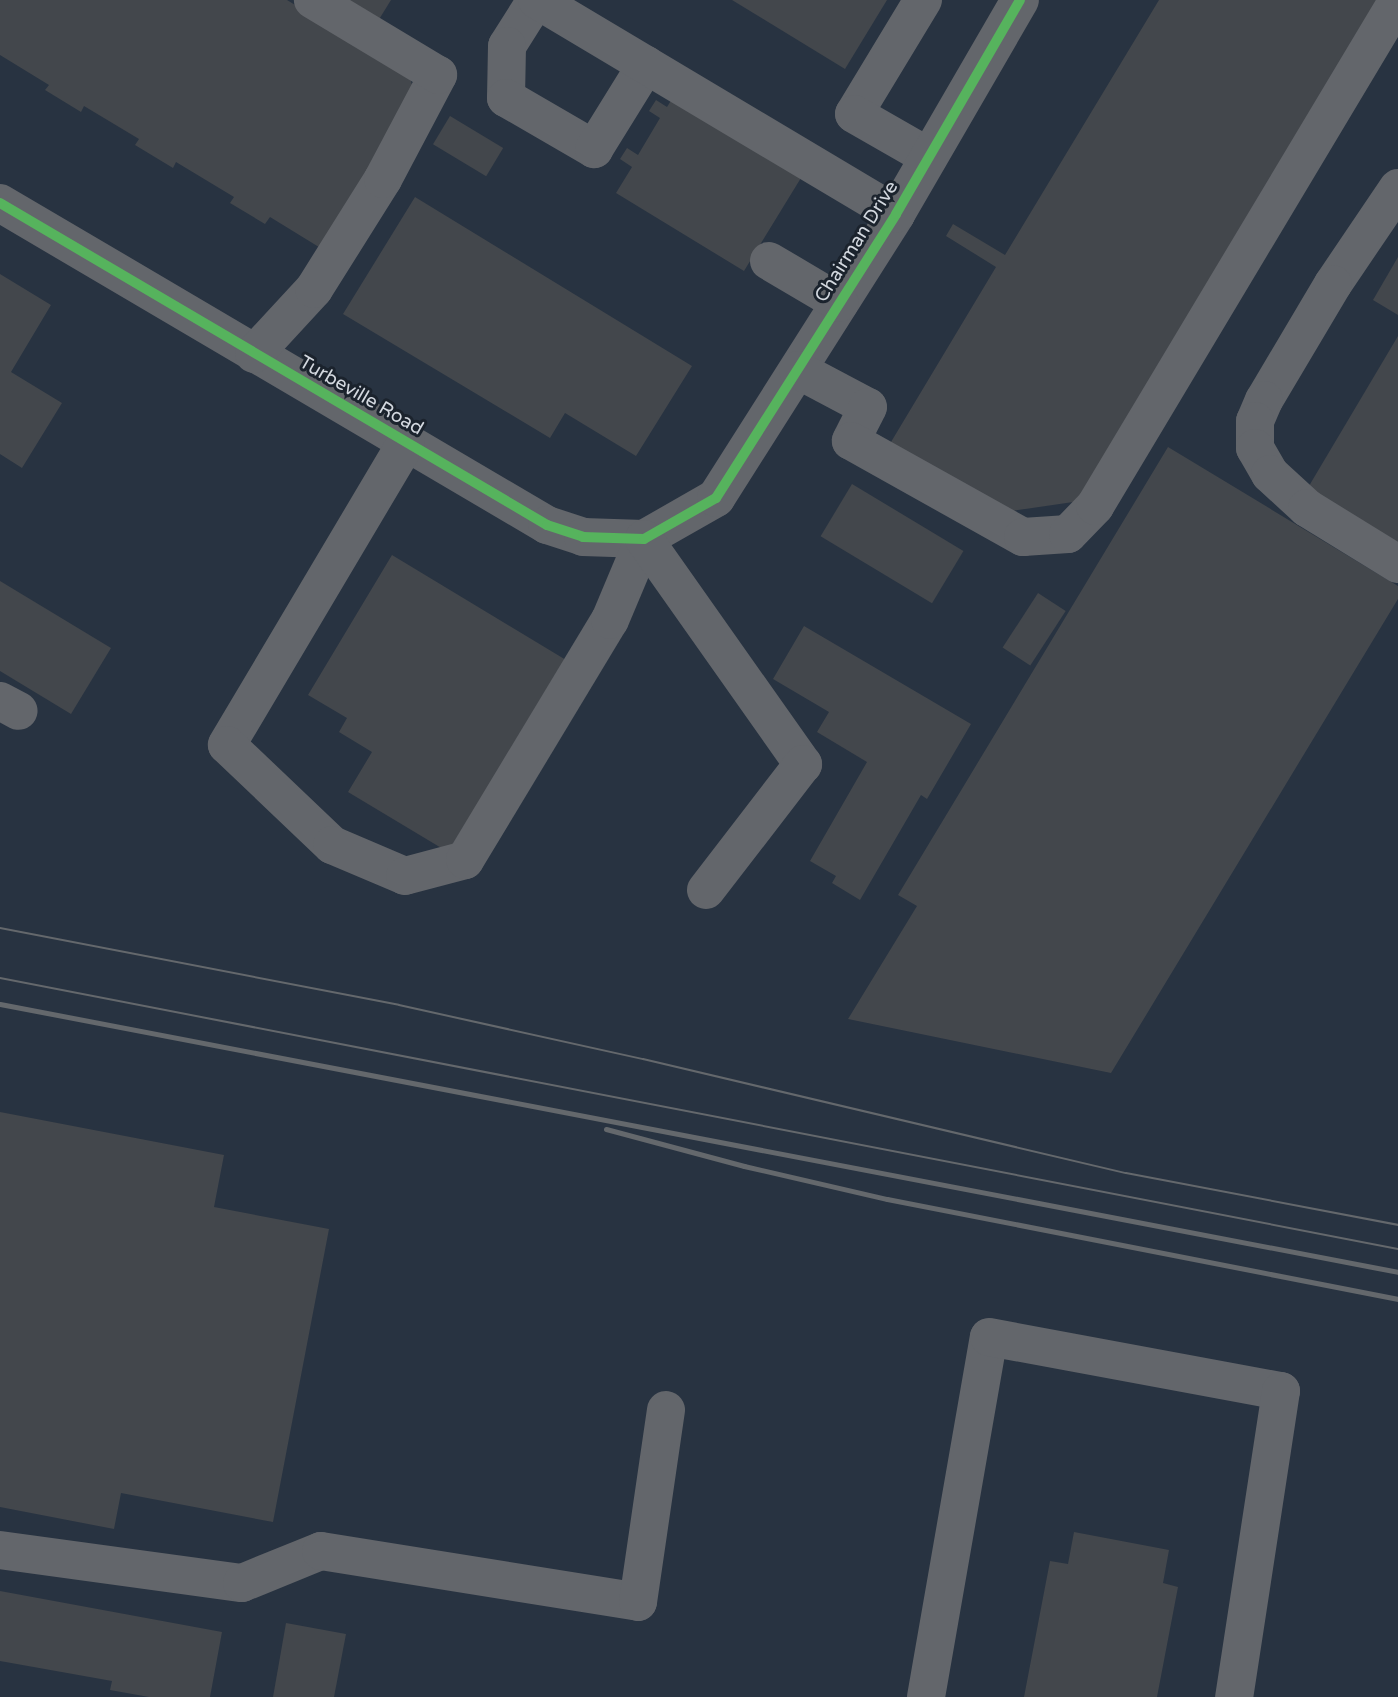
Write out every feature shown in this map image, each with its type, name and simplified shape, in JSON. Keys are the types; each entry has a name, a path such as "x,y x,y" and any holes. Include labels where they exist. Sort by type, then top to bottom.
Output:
{"street":[{"path":"254,354 314,289 383,179 438,75 313,0"},
{"path":"646,65 594,149 506,98 507,46 536,0 646,65 896,214"},
{"path":"923,0 854,114 929,157"},
{"name":"Chairman Drive","path":"643,539 716,498 896,214 1020,0"},
{"path":"798,370 868,407 851,441 1023,537 1069,534 1095,506 1398,0"},
{"path":"1398,188 1333,284 1264,400 1255,421 1255,448 1270,474 1307,508 1398,564"},
{"name":"Turbeville Road","path":"0,203 547,525 583,537 643,539"},
{"path":"769,261 840,303"},
{"path":"407,443 227,745 332,845 405,876 465,860 610,620 643,539"},
{"path":"643,539 803,764 706,890"},
{"path":"926,1697 989,1337 1281,1391 1234,1697"},
{"path":"0,1550 243,1583 321,1551 638,1602 666,1410"}],"shaded area":[{"path":"0,0 1398,0 1398,1697 0,1697"}],"building":[{"path":"0,0 287,0 409,75 418,104 327,252 270,217 265,224 230,203 234,197 176,162 173,168 135,145 139,139 84,106 81,112 45,90 49,85 0,55"},
{"path":"343,0 391,0 378,21"},
{"path":"732,0 887,0 845,69"},
{"path":"1159,0 1382,0 1080,501 998,513 888,447 996,267 946,236 953,224 1005,255"},
{"path":"675,94 804,173 744,271 616,193 632,167 620,159 627,148 638,155 660,118 649,111 656,100 667,107"},
{"path":"450,116 503,148 486,176 433,144"},
{"path":"415,197 692,366 636,456 565,413 550,438 343,314"},
{"path":"1398,257 1398,315 1373,300"},
{"path":"0,274 51,305 11,372 62,403 22,468 0,454"},
{"path":"1398,336 1398,545 1306,491"},
{"path":"1168,447 1398,586 1398,599 1111,1073 848,1019 917,906 898,895"},
{"path":"852,484 963,551 932,603 821,536"},
{"path":"392,555 566,660 448,852 348,792 372,752 339,732 347,718 308,695"},
{"path":"0,581 111,648 71,714 0,671"},
{"path":"1038,593 1066,611 1030,665 1003,648"},
{"path":"804,626 971,724 927,799 921,795 860,900 832,883 836,876 810,861 867,762 817,732 829,712 773,679"},
{"path":"0,1112 224,1155 214,1207 329,1229 273,1522 121,1493 114,1529 0,1507"},
{"path":"1074,1532 1169,1550 1163,1583 1178,1587 1157,1697 1024,1697 1050,1561 1068,1564"},
{"path":"0,1591 222,1632 210,1697 149,1697 110,1690 112,1681 0,1661"},
{"path":"286,1623 346,1634 334,1697 273,1697"}],"tram line":[{"path":"0,928 399,1005 643,1059 1126,1173 1398,1225"},
{"path":"0,978 1398,1249"}],"railway":[{"path":"0,1004 1398,1272"},
{"path":"606,1129 744,1166 887,1199 1398,1299"}],"cycle path":[{"path":"0,203 547,525 583,537 644,539 716,498 896,214 1020,0"}]}
